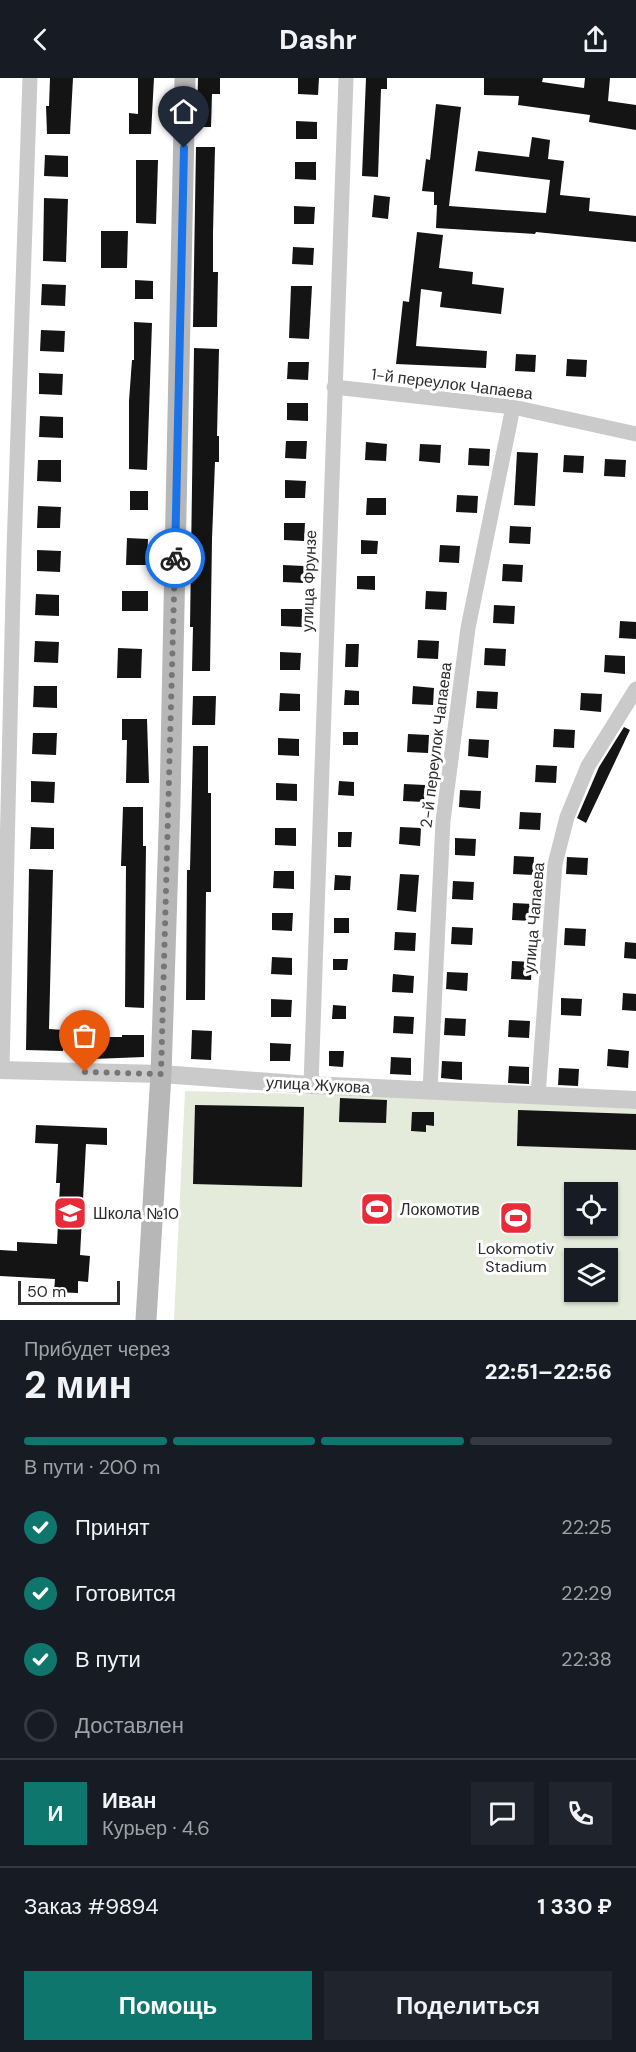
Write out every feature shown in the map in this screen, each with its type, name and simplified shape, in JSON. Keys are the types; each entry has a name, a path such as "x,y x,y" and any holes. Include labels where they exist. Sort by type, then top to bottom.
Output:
{"main road":[{"path":"146,1320 161,1074 170,801 185,78"}],"street":[{"path":"1,1070 14,550 30,78"},
{"name":"улица Фрунзе","path":"311,1085 345,78"},
{"name":"1-й переулок Чапаева","path":"334,387 513,407 636,434"},
{"name":"2-й переулок Чапаева","path":"430,1091 443,821 468,628 513,407"},
{"name":"улица Чапаева","path":"538,1096 555,864 567,817 588,766 636,689"},
{"name":"улица Жукова","path":"1,1070 161,1074 311,1085 636,1100"}],"green space":[{"name":"Локомотив","path":"185,1091 387,1096 636,1109 636,1320 174,1320"}],"building":[{"path":"50,78 73,78 70,134 47,134 46,106 49,106"},
{"path":"138,78 154,78 151,134 129,134 129,113 138,114"},
{"path":"198,78 220,78 220,94 212,94 211,127 197,127"},
{"path":"298,78 319,78 318,95 298,94"},
{"path":"366,78 387,78 387,89 381,89 378,177 362,176"},
{"path":"484,78 543,78 542,82 584,88 585,78 610,78 608,101 636,105 636,130 589,122 590,115 518,105 519,96 484,95"},
{"path":"436,104 461,107 449,206 546,213 550,180 475,171 478,151 529,157 532,137 550,140 548,159 564,161 560,195 590,198 589,211 636,216 636,242 536,232 535,234 436,228 437,205 434,205 434,192 422,191 426,159 430,160"},
{"path":"296,121 317,122 317,139 296,139"},
{"path":"196,147 215,147 213,272 218,272 217,327 193,327"},
{"path":"45,155 68,156 68,177 44,176"},
{"path":"136,160 158,160 156,224 136,223"},
{"path":"295,162 316,162 316,180 295,179"},
{"path":"374,195 390,197 388,219 372,217"},
{"path":"44,198 68,199 66,262 43,261"},
{"path":"294,206 315,207 314,224 294,224"},
{"path":"101,231 128,231 127,268 101,268"},
{"path":"417,232 443,235 439,268 473,272 472,284 504,288 501,314 440,307 442,292 421,289 416,346 487,351 486,368 396,364 403,301 409,302"},
{"path":"293,247 314,248 313,265 292,264"},
{"path":"135,280 153,281 153,299 135,299"},
{"path":"42,284 66,285 65,306 41,305"},
{"path":"291,286 312,286 309,339 289,338"},
{"path":"134,322 152,323 147,470 129,469 129,401 132,360 134,360"},
{"path":"41,330 65,331 64,352 40,351"},
{"path":"194,348 219,349 217,436 219,436 219,462 215,462 210,671 192,671 193,627 190,627"},
{"path":"516,354 536,355 535,372 515,371"},
{"path":"567,359 587,360 586,377 566,376"},
{"path":"288,362 309,362 308,380 287,379"},
{"path":"39,373 63,374 62,395 39,394"},
{"path":"287,403 308,403 308,421 287,420"},
{"path":"40,416 63,417 63,438 39,437"},
{"path":"286,441 307,441 306,459 285,458"},
{"path":"366,442 387,444 386,461 365,460"},
{"path":"420,444 441,445 440,463 419,461"},
{"path":"469,448 490,449 489,466 468,465"},
{"path":"517,452 538,453 535,506 514,505"},
{"path":"564,455 584,456 583,473 563,472"},
{"path":"605,459 626,460 625,477 604,476"},
{"path":"38,460 61,460 61,482 37,481"},
{"path":"285,480 306,481 305,498 285,498"},
{"path":"130,491 148,491 148,510 130,510"},
{"path":"457,495 478,496 477,513 456,512"},
{"path":"367,498 386,498 386,515 366,515"},
{"path":"38,506 61,507 60,528 37,528"},
{"path":"284,523 305,523 304,541 284,540"},
{"path":"510,526 531,527 530,544 509,543"},
{"path":"127,538 148,539 147,565 126,565"},
{"path":"361,540 378,541 377,554 361,554"},
{"path":"440,545 460,546 459,563 439,562"},
{"path":"37,550 61,551 60,572 37,571"},
{"path":"503,564 523,565 522,582 502,581"},
{"path":"283,565 304,566 304,583 283,582"},
{"path":"357,576 375,576 375,590 357,589"},
{"path":"122,591 148,591 148,611 122,611"},
{"path":"426,591 447,592 446,610 425,609"},
{"path":"36,594 59,595 59,616 35,615"},
{"path":"494,605 515,606 514,624 493,623"},
{"path":"281,609 302,609 302,627 281,626"},
{"path":"620,621 636,622 636,639 619,638"},
{"path":"418,640 439,641 438,659 417,658"},
{"path":"35,641 59,642 58,663 34,662"},
{"path":"346,644 359,644 358,667 345,667"},
{"path":"118,648 142,649 141,678 117,678"},
{"path":"485,648 506,649 505,666 484,665"},
{"path":"280,652 301,653 300,670 280,670"},
{"path":"605,655 625,656 625,674 604,672"},
{"path":"34,686 57,686 57,708 33,707"},
{"path":"413,686 434,688 433,705 412,704"},
{"path":"345,690 359,691 359,705 344,705"},
{"path":"477,691 498,692 497,709 476,708"},
{"path":"280,693 300,694 300,711 279,711"},
{"path":"581,693 602,694 601,712 580,710"},
{"path":"193,696 216,696 215,725 192,725"},
{"path":"122,719 147,719 149,783 126,783 127,740 122,740"},
{"path":"624,727 630,730 586,823 577,818 599,767"},
{"path":"554,729 575,730 574,748 553,747"},
{"path":"343,732 358,732 358,745 343,745"},
{"path":"33,733 57,733 56,755 32,754"},
{"path":"408,734 429,735 428,753 407,752"},
{"path":"278,738 299,739 299,756 278,755"},
{"path":"469,739 489,740 488,758 468,756"},
{"path":"193,746 208,746 208,793 211,793 211,892 206,892 205,1000 186,1000 187,870 190,870"},
{"path":"536,765 557,766 556,783 535,782"},
{"path":"31,781 55,782 54,803 31,802"},
{"path":"339,781 354,782 354,796 338,795"},
{"path":"276,783 297,784 297,801 276,800"},
{"path":"404,784 425,785 424,802 403,801"},
{"path":"460,790 481,791 480,809 459,807"},
{"path":"123,807 143,807 143,846 146,846 144,1008 125,1007 126,866 121,866"},
{"path":"520,812 541,813 540,830 519,829"},
{"path":"31,827 54,828 54,849 30,849"},
{"path":"400,827 421,828 420,846 399,844"},
{"path":"275,828 296,828 296,846 275,845"},
{"path":"338,832 352,832 351,847 338,847"},
{"path":"455,838 476,839 475,856 455,855"},
{"path":"514,856 534,857 533,875 513,874"},
{"path":"567,857 588,858 587,875 566,874"},
{"path":"29,869 53,870 49,1029 64,1030 63,1051 26,1050"},
{"path":"274,871 294,871 294,889 273,888"},
{"path":"400,874 419,875 416,912 397,910"},
{"path":"335,875 351,876 350,890 334,890"},
{"path":"453,881 474,882 473,900 452,899"},
{"path":"513,903 533,904 532,921 512,920"},
{"path":"272,913 293,913 292,931 272,930"},
{"path":"334,918 349,918 349,933 334,933"},
{"path":"452,927 473,928 472,945 451,944"},
{"path":"565,928 586,929 585,946 564,945"},
{"path":"395,932 416,933 415,951 394,950"},
{"path":"625,942 636,943 636,959 624,958"},
{"path":"272,957 292,958 292,975 271,974"},
{"path":"333,959 348,959 347,970 333,970"},
{"path":"512,961 532,962 531,980 511,979"},
{"path":"447,972 468,973 467,991 446,989"},
{"path":"393,974 414,976 413,993 392,992"},
{"path":"623,993 636,994 636,1011 622,1010"},
{"path":"561,998 582,999 581,1016 561,1015"},
{"path":"271,999 292,1000 291,1017 271,1017"},
{"path":"333,1005 346,1006 346,1019 332,1019"},
{"path":"394,1016 414,1017 413,1034 393,1033"},
{"path":"445,1018 466,1019 465,1036 444,1035"},
{"path":"509,1020 530,1021 529,1038 508,1037"},
{"path":"192,1030 212,1031 211,1060 191,1059"},
{"path":"122,1035 144,1035 144,1057 93,1059 93,1037 122,1037"},
{"path":"270,1043 291,1044 290,1061 270,1061"},
{"path":"608,1049 629,1051 628,1068 607,1066"},
{"path":"329,1051 344,1051 343,1067 329,1066"},
{"path":"391,1057 411,1058 411,1075 390,1074"},
{"path":"442,1061 462,1062 462,1080 441,1078"},
{"path":"509,1066 529,1067 529,1084 508,1083"},
{"path":"559,1068 579,1069 578,1086 558,1085"},
{"path":"340,1098 387,1100 386,1123 339,1122"},
{"path":"195,1105 304,1107 302,1187 193,1184"},
{"path":"518,1110 636,1114 636,1150 517,1146"},
{"path":"412,1112 434,1112 434,1126 426,1125 426,1132 411,1131"},
{"name":"Школа №10","path":"36,1125 107,1128 107,1145 86,1144 80,1255 90,1256 88,1282 78,1281 78,1293 54,1292 55,1279 0,1276 0,1250 17,1251 17,1242 57,1244 60,1183 56,1183 58,1144 35,1143"}],"way so far":[{"path":"85,1072 161,1074 175,558"}],"place":[{"name":"Локомотив","path":"377,1209"},
{"name":"Школа №10","path":"70,1213"},
{"name":"Lokomotiv Stadium","path":"516,1218"}],"route":[{"path":"175,558 184,148"}]}
